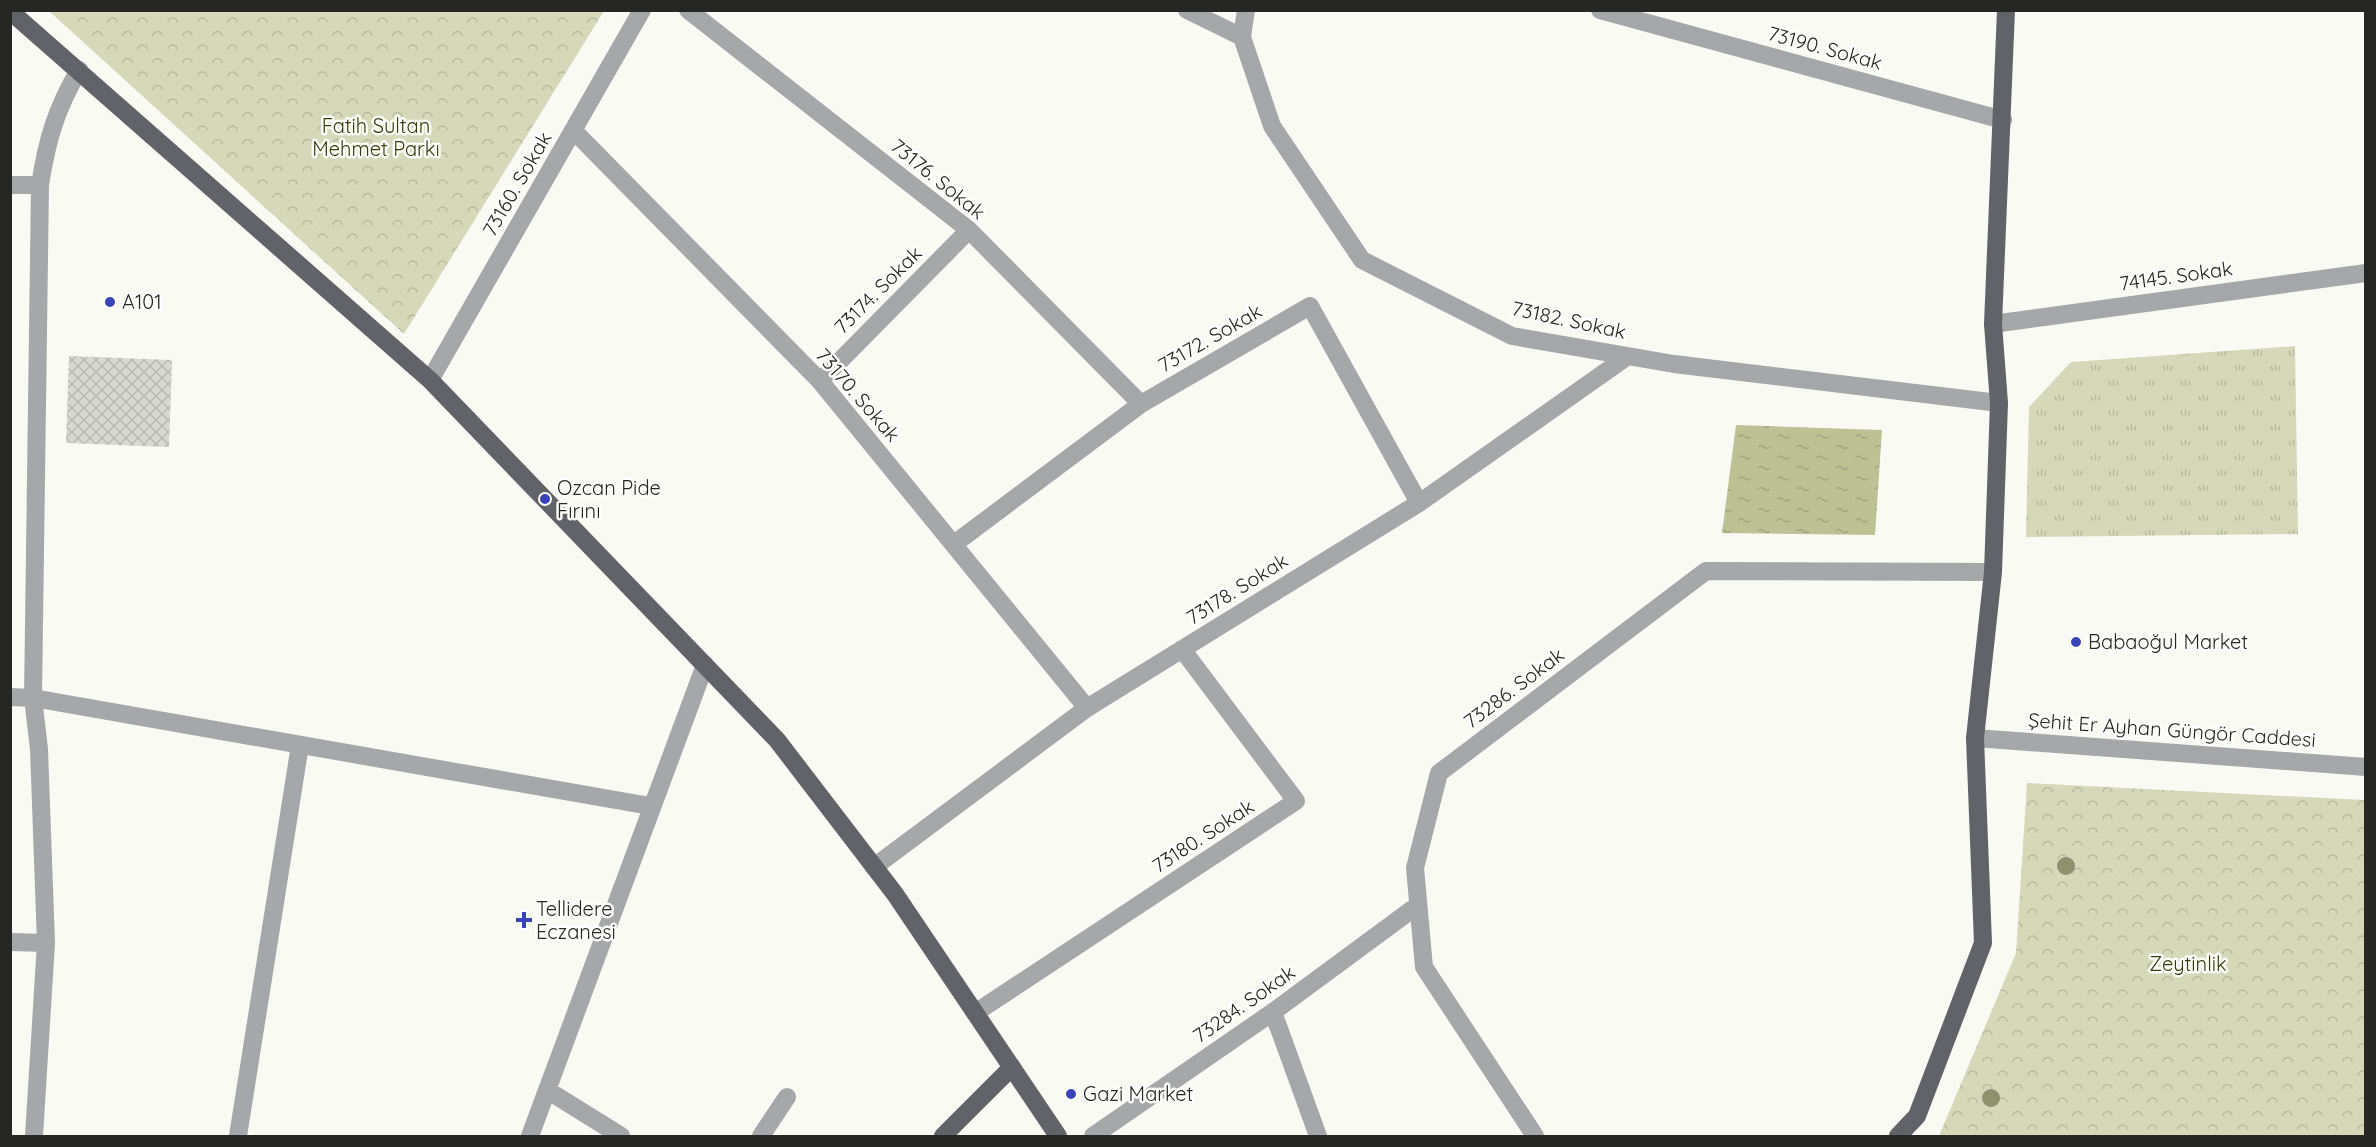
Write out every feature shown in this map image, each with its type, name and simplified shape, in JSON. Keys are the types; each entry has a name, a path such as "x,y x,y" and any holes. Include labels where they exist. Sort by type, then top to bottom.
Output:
{"main road":[{"path":"1898,1137 1917,1116 1983,943 1975,738 1993,572 1999,403 1992,324 2004,120 2006,10"},
{"path":"10,11 430,380 777,740 874,867 1058,1137"},
{"path":"943,1137 1012,1067"}],"street":[{"name":"73160. Sokak","path":"430,380 642,10"},
{"name":"73176. Sokak","path":"688,10 969,230 1141,404"},
{"path":"1186,10 1242,37 1246,10"},
{"name":"73190. Sokak","path":"1600,10 2004,120"},
{"name":"73182. Sokak","path":"1242,37 1272,126 1362,260 1512,336 1628,356 1999,403"},
{"path":"34,1137 45,943 39,749 33,698 40,185 48,138 61,102 79,70"},
{"name":"73170. Sokak","path":"574,132 820,381 1087,708"},
{"path":"10,185 40,185"},
{"name":"73174. Sokak","path":"820,381 969,230"},
{"name":"74145. Sokak","path":"1992,324 2366,273"},
{"name":"73172. Sokak","path":"954,544 1141,404 1310,306 1419,503"},
{"name":"73178. Sokak","path":"874,867 1087,708 1419,503 1628,356"},
{"name":"73286. Sokak","path":"1535,1137 1424,967 1415,868 1439,773 1706,571 1993,572"},
{"name":"73180. Sokak","path":"975,1013 1296,801 1182,649"},
{"path":"531,1137 650,806 705,665"},
{"path":"10,697 33,698 650,806"},
{"name":"Şehit Er Ayhan Güngör Caddesi","path":"1975,738 2366,767"},
{"path":"238,1137 300,745"},
{"name":"73284. Sokak","path":"1094,1137 1274,1012 1418,905"},
{"path":"10,942 45,943"},
{"path":"1274,1012 1318,1137"},
{"path":"547,1090 621,1137"},
{"path":"761,1137 787,1097"}],"green space":[{"name":"Fatih Sultan Mehmet Parkı","path":"49,11 604,11 404,334"},
{"path":"2295,346 2298,534 2026,537 2029,407 2071,362"},
{"name":"Zeytinlik","path":"2027,783 2365,800 2365,1136 1939,1136 2016,953"}],"water":[{"path":"1736,425 1882,430 1875,535 1722,533"}],"building":[{"path":"69,356 172,360 169,447 66,443"}],"place":[{"name":"A101","path":"110,302"},
{"name":"Ozcan Pide Fırını","path":"545,499"},
{"name":"Babaoğul Market","path":"2076,642"},
{"name":"Tellidere Eczanesi","path":"524,920"},
{"name":"Gazi Market","path":"1071,1094"}]}
